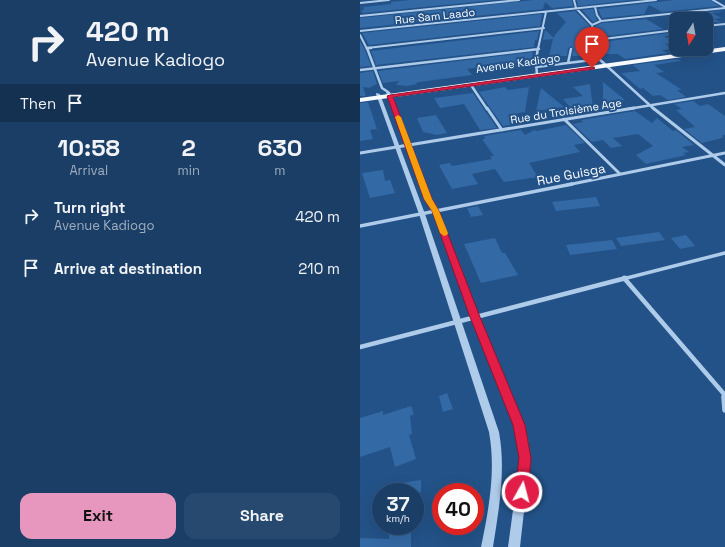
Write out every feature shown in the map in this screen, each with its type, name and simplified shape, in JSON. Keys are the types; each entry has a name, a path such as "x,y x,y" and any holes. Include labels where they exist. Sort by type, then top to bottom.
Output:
{"highway":[{"path":"713,47 725,46"},
{"name":"Avenue Kadiogo","path":"389,94 536,71 725,49"},
{"name":"Avenue Kadiogo","path":"603,63 669,54"},
{"name":"Avenue Kadiogo","path":"360,96 471,85 536,71"},
{"name":"Avenue Kadiogo","path":"360,100 380,93"}],"street":[{"path":"360,3 389,0"},
{"path":"360,16 519,0"},
{"path":"574,0 576,8 592,25 596,53 603,63 649,105 725,165"},
{"name":"Rue Sam Laado","path":"360,31 656,0"},
{"path":"713,0 725,7"},
{"path":"596,6 597,15 601,21"},
{"path":"592,25 601,21 725,7"},
{"path":"546,12 536,71 568,63 603,63"},
{"path":"713,25 725,24"},
{"path":"367,48 544,28"},
{"path":"595,40 669,31"},
{"path":"360,35 375,68 380,93 396,147 422,214 494,432 498,448 498,483 488,547"},
{"path":"360,70 539,49"},
{"path":"568,63 571,49"},
{"path":"471,85 502,130"},
{"name":"Rue du Troisième Age","path":"360,153 725,93"},
{"path":"389,94 428,199 436,211 475,317 519,425 523,440 525,458 514,547"},
{"path":"564,119 620,174"},
{"name":"Rue Guisga","path":"360,226 725,153"},
{"path":"360,347 725,253"},
{"path":"624,278 724,394 725,410"}],"building":[{"path":"409,0 494,0 363,13 361,10 364,10 363,7 391,4 391,2"},
{"path":"534,0 572,0 573,6 552,8 545,2 543,9 360,28 360,18"},
{"path":"577,0 632,0 578,6"},
{"path":"674,0 711,0 719,6 662,12 649,5 644,14 602,18 598,9"},
{"path":"593,9 597,20 593,22 582,10"},
{"path":"575,11 590,26 591,32 586,29 581,56 572,56 574,49 571,46 568,48 567,56 549,56 553,39 543,40 545,30 554,38 566,22 557,13"},
{"path":"542,14 540,26 369,45 362,33"},
{"path":"713,14 721,18 714,19 721,22 713,23"},
{"path":"646,19 663,29 599,37 596,35 595,26 602,23"},
{"path":"539,31 534,47 376,65 371,51"},
{"path":"669,33 669,35 664,36 669,39 669,44 665,44 669,47 669,49 662,50 668,53 625,59 618,54 606,54 605,44 603,44 603,42"},
{"path":"360,41 365,50 371,66 360,67"},
{"path":"533,52 532,60 516,62 520,66 492,69 488,66 467,69 472,75 419,82 408,86 396,85 399,81 383,83 378,71"},
{"path":"678,59 681,61 654,65 664,72 656,73 682,90 677,90 686,97 668,100 660,95 653,96 643,88 640,89 621,73 640,71 633,65"},
{"path":"373,71 377,84 369,88 363,87 366,96 360,96 360,73"},
{"path":"603,82 625,100 603,103"},
{"path":"590,84 593,108 603,106 616,108 576,114 563,99 583,96 573,87"},
{"path":"505,87 508,90 529,87 525,112 508,115 516,124 503,126 479,92"},
{"path":"541,88 564,107 536,111"},
{"path":"473,93 497,128 480,130 464,104 440,108 434,98"},
{"path":"693,101 700,106 708,104 725,116 725,135 723,135 722,138 702,143 684,129 695,127 676,110 682,109 674,104"},
{"path":"368,102 377,129 370,130 373,139 360,141 360,103"},
{"path":"635,111 652,123 657,118 673,131 676,130 694,145 682,147 689,152 683,153 686,155 646,164 636,155 653,146 638,134 613,138 622,146 611,148 603,140 592,142 573,124 583,122 581,120"},
{"path":"436,115 447,133 437,135 423,132 417,118"},
{"path":"566,125 585,143 574,145 580,152 529,163 538,177 504,182 495,169 472,174 478,184 452,189 439,165 450,163 452,166 492,159 490,156 494,156 482,139 485,139 484,136 521,130 525,135 534,130 537,131"},
{"path":"383,170 385,181 390,180 395,193 370,198 362,173"},
{"path":"596,197 600,206 556,211 552,202"},
{"path":"478,206 483,215 471,217 467,208"},
{"path":"659,232 665,240 621,246 616,238"},
{"path":"686,235 695,246 680,249 671,238"},
{"path":"495,238 502,253 505,253 518,275 481,283 464,244"},
{"path":"612,240 617,249 570,255 566,245"},
{"path":"447,393 453,409 443,412 439,396"},
{"path":"411,406 414,414 410,416 412,434 409,435 416,459 395,467 390,447 360,457 360,418 383,411 383,415"},
{"path":"421,480 421,483 402,483"},
{"path":"389,535 411,535 411,547 360,547 360,538 389,539"}],"slow traffic":[{"path":"398,117 428,199 436,211 444,233"}],"route":[{"path":"522,492 525,458 523,440 519,425 475,317 436,211 428,199 390,96 592,68"}]}
